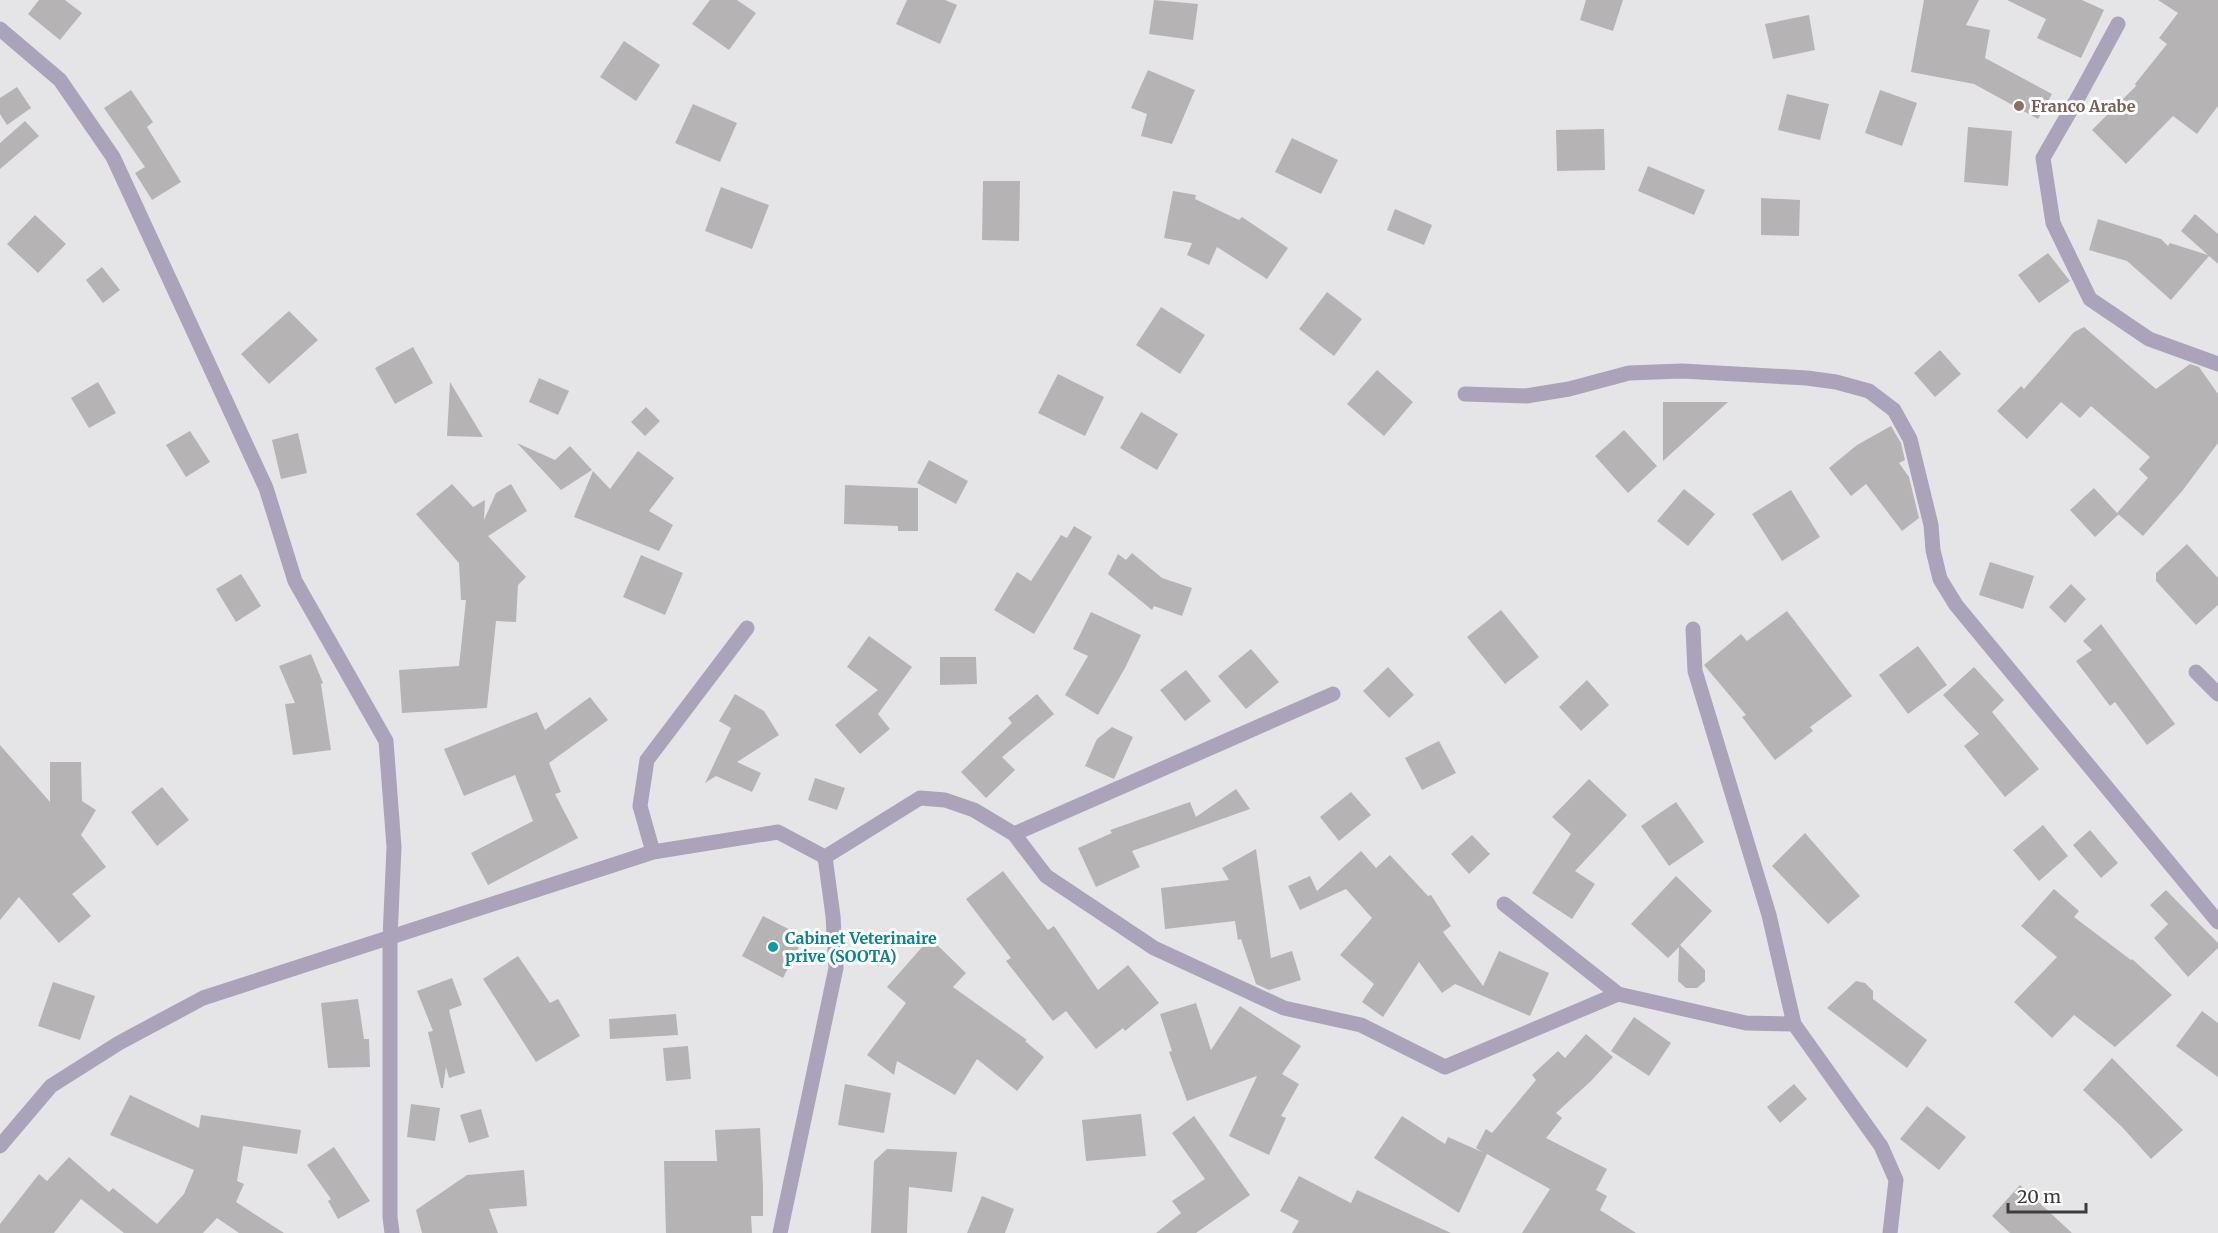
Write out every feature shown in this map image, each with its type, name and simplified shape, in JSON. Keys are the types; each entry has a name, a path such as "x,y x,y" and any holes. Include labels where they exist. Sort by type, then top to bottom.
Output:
{"street":[{"path":"2118,24 2043,158 2053,223 2090,299 2149,339 2218,364"},
{"path":"0,29 60,80 113,157 266,488 295,581 386,741 394,847 390,938 390,1217 392,1233"},
{"path":"1465,394 1526,396 1569,389 1629,374 1682,371 1806,378 1836,382 1869,391 1894,410 1910,440 1931,525 1933,550 1940,579 1956,605 2218,922"},
{"path":"653,852 640,806 647,760 747,628"},
{"path":"1693,629 1695,671 1769,915 1794,1024 1881,1146 1896,1179 1890,1233"},
{"path":"2196,672 2218,694"},
{"path":"1014,834 1333,694"},
{"path":"825,857 920,798 945,800 974,810 1014,834 1046,876 1154,948 1284,1008 1361,1025 1445,1067 1618,994"},
{"path":"0,1146 51,1086 140,1032 203,998 653,852 778,832 825,857"},
{"path":"780,1233 836,968 833,916 825,857"},
{"path":"1504,904 1618,994 1746,1023 1794,1024"}],"building":[{"path":"39,0 65,0 82,13 60,40 28,14"},
{"path":"710,0 737,0 756,13 729,50 692,24"},
{"path":"907,0 945,0 957,5 940,44 896,24"},
{"path":"1154,0 1198,4 1193,40 1149,34"},
{"path":"1586,0 1623,0 1613,31 1580,20"},
{"path":"1924,0 1979,0 1966,25 1990,30 1985,58 2052,94 2038,119 1974,84 1911,72"},
{"path":"2007,0 2082,0 2104,10 2081,58 2037,38 2046,19"},
{"path":"2158,0 2218,0 2218,106 2197,134 2173,116 2126,164 2092,130 2136,86 2135,84 2167,44 2159,38 2178,13"},
{"path":"1809,15 1815,50 1773,59 1765,24"},
{"path":"624,41 660,65 636,101 600,77"},
{"path":"1148,70 1195,90 1172,144 1141,136 1147,114 1131,108"},
{"path":"17,87 31,108 7,125 0,114 0,98"},
{"path":"131,90 153,122 147,127 181,182 152,200 135,173 145,167 104,108"},
{"path":"1880,90 1917,103 1902,146 1865,133"},
{"path":"1787,94 1829,104 1820,140 1778,130"},
{"path":"693,104 737,123 720,162 675,143"},
{"path":"25,121 39,136 0,169 0,143"},
{"path":"1968,127 2012,131 2008,186 1964,182"},
{"path":"1604,129 1605,170 1557,171 1556,130"},
{"path":"1292,138 1338,160 1321,194 1275,172"},
{"path":"1648,166 1705,190 1694,215 1638,191"},
{"path":"983,181 1020,181 1019,241 982,240"},
{"path":"721,187 769,205 752,249 705,231"},
{"path":"1173,191 1196,195 1195,199 1239,220 1242,217 1288,248 1267,279 1217,247 1209,265 1187,255 1192,243 1164,238"},
{"path":"1761,198 1800,200 1799,236 1761,235"},
{"path":"1395,209 1432,225 1424,245 1387,230"},
{"path":"2195,214 2218,234 2218,264 2209,256 2171,300 2127,261 2089,250 2098,219 2161,239 2168,246 2170,243 2208,255 2181,231"},
{"path":"35,215 66,244 38,273 7,244"},
{"path":"2048,253 2070,281 2039,303 2018,275"},
{"path":"102,267 120,290 103,303 86,280"},
{"path":"1327,292 1362,319 1334,356 1299,329"},
{"path":"1161,307 1205,335 1180,374 1136,345"},
{"path":"289,311 318,340 269,384 241,354"},
{"path":"2084,327 2156,389 2190,364 2199,367 2218,394 2218,443 2183,490 2143,536 2119,514 2095,537 2070,510 2094,488 2117,513 2148,478 2139,469 2150,457 2091,406 2080,418 2061,402 2027,439 1997,411 2021,386 2024,389 2074,332"},
{"path":"413,347 433,383 395,404 375,368"},
{"path":"1940,350 1961,374 1935,397 1914,373"},
{"path":"1377,370 1413,402 1384,436 1347,404"},
{"path":"1058,374 1104,397 1085,436 1038,413"},
{"path":"539,378 569,391 558,415 529,402"},
{"path":"98,382 116,413 89,428 71,398"},
{"path":"450,382 483,437 447,436"},
{"path":"1663,402 1728,402 1663,461"},
{"path":"646,407 660,421 645,436 631,422"},
{"path":"1141,412 1178,434 1157,470 1120,448"},
{"path":"1891,426 1901,443 1905,460 1899,463 1909,477 1919,518 1902,531 1866,484 1851,496 1829,468 1857,445"},
{"path":"1624,430 1657,466 1628,493 1595,456"},
{"path":"190,431 210,462 186,477 166,445"},
{"path":"298,433 307,473 281,479 272,440"},
{"path":"517,443 555,460 570,446 592,470 561,490"},
{"path":"638,451 674,478 649,511 673,525 659,551 574,517 593,471 610,489"},
{"path":"929,460 968,481 956,504 917,483"},
{"path":"452,484 473,507 485,500 484,520 496,493 511,484 527,511 488,536 526,577 518,585 516,622 496,621 487,708 402,713 399,670 459,666 466,600 461,600 459,563 416,514"},
{"path":"845,485 918,488 918,531 898,531 898,526 844,524"},
{"path":"1684,489 1715,514 1688,546 1657,521"},
{"path":"1791,490 1820,537 1782,561 1752,514"},
{"path":"1074,526 1092,537 1034,634 994,610 1017,572 1031,581 1061,535 1067,538"},
{"path":"2187,544 2218,578 2218,605 2196,625 2156,581 2156,573"},
{"path":"1132,553 1162,578 1192,588 1182,616 1154,606 1152,610 1108,574 1118,554 1126,560"},
{"path":"641,555 683,573 665,615 623,597"},
{"path":"1990,562 2034,576 2023,609 1979,595"},
{"path":"241,574 261,606 236,622 216,589"},
{"path":"2071,584 2086,599 2065,623 2049,607"},
{"path":"1501,610 1539,657 1505,684 1467,637"},
{"path":"1787,611 1852,696 1810,727 1813,731 1775,760 1742,717 1746,715 1704,665 1741,634 1747,641"},
{"path":"1091,612 1141,635 1098,715 1065,695 1088,656 1073,649"},
{"path":"2101,624 2175,724 2147,745 2115,702 2110,706 2076,661 2092,650 2083,641"},
{"path":"869,636 912,667 878,714 890,729 860,754 835,725 878,690 847,667"},
{"path":"1918,646 1947,685 1908,714 1879,675"},
{"path":"1251,649 1279,682 1246,709 1218,676"},
{"path":"311,654 323,683 321,684 331,750 293,755 285,704 295,703 279,666"},
{"path":"940,657 976,657 977,684 940,685"},
{"path":"1388,667 1414,695 1389,718 1363,691"},
{"path":"1974,667 2004,700 1992,712 2039,769 2005,797 1964,746 1979,734 1943,695"},
{"path":"1186,670 1211,701 1185,721 1160,690"},
{"path":"1587,680 1609,705 1581,731 1559,707"},
{"path":"735,694 764,711 779,735 737,762 761,773 752,792 716,776 705,783 731,728 719,721"},
{"path":"1037,694 1054,714 1002,757 1015,770 986,798 961,772 1012,723 1008,718"},
{"path":"590,697 608,720 549,763 561,792 555,794 578,838 488,885 471,853 533,821 515,775 464,796 444,749 537,712 545,730"},
{"path":"1112,727 1133,737 1114,779 1085,766 1097,739"},
{"path":"1439,741 1456,773 1422,790 1405,758"},
{"path":"0,745 50,802 50,762 81,762 82,801 96,810 81,835 106,867 72,894 91,916 59,943 19,897 0,920"},
{"path":"815,778 845,788 837,810 808,800"},
{"path":"1589,779 1627,815 1575,871 1595,884 1572,919 1532,893 1571,834 1552,817"},
{"path":"162,787 189,820 157,846 131,812"},
{"path":"1236,789 1250,809 1132,851 1140,867 1096,887 1078,848 1112,833 1110,830 1190,802 1196,817"},
{"path":"1351,792 1371,815 1339,841 1320,817"},
{"path":"1676,802 1704,842 1669,866 1641,826"},
{"path":"2043,825 2068,856 2039,881 2013,850"},
{"path":"2090,830 2118,863 2101,878 2073,845"},
{"path":"1805,833 1860,896 1828,924 1772,866"},
{"path":"1472,835 1490,854 1469,874 1451,854"},
{"path":"1256,849 1271,958 1292,951 1301,980 1269,990 1256,984 1241,939 1238,940 1235,921 1165,929 1161,888 1229,880 1222,868"},
{"path":"1361,851 1376,868 1390,855 1428,896 1431,895 1451,926 1443,932 1483,986 1499,951 1549,973 1530,1016 1455,984 1442,993 1419,962 1383,1017 1362,1002 1374,984 1340,955 1372,918 1346,889 1300,910 1288,886 1310,876 1317,891"},
{"path":"1003,871 1048,930 1054,926 1098,990 1128,965 1159,1003 1125,1031 1123,1028 1096,1049 1066,1011 1053,1021 1006,961 1011,958 966,899"},
{"path":"1676,876 1712,911 1680,945 1705,970 1705,981 1697,988 1686,988 1678,981 1679,947 1668,958 1631,924"},
{"path":"2054,889 2079,911 2074,917 2132,959 2172,995 2115,1047 2074,1015 2052,1038 2014,1002 2057,957 2021,926"},
{"path":"2166,890 2218,943 2218,948 2188,977 2154,938 2168,924 2150,905"},
{"name":"Cabinet Veterinaire prive (SOOTA)","path":"763,916 804,937 783,978 742,956"},
{"path":"930,938 966,973 953,987 1027,1040 1025,1041 1044,1057 1017,1091 977,1059 955,1095 897,1061 894,1075 867,1055 906,1003 887,987"},
{"path":"518,956 550,1003 558,999 580,1036 536,1062 483,979"},
{"path":"452,978 462,1005 449,1010 465,1073 449,1078 446,1067 443,1088 441,1088 428,1032 433,1031 417,991"},
{"path":"1856,981 1865,983 1873,991 1873,999 1927,1040 1907,1068 1827,1008"},
{"path":"53,982 95,996 80,1040 38,1026"},
{"path":"358,999 364,1039 369,1039 370,1067 328,1068 321,1003"},
{"path":"1196,1003 1211,1050 1240,1006 1301,1046 1282,1074 1299,1084 1281,1116 1286,1118 1269,1155 1229,1136 1257,1076 1187,1101 1169,1052 1172,1051 1160,1014"},
{"path":"2202,1011 2218,1023 2218,1077 2176,1046"},
{"path":"676,1014 678,1035 610,1039 609,1019"},
{"path":"1634,1017 1671,1043 1649,1076 1611,1051"},
{"path":"1586,1034 1613,1057 1556,1113 1562,1118 1546,1138 1607,1169 1596,1190 1607,1196 1600,1210 1636,1233 1522,1233 1550,1189 1487,1154 1459,1213 1374,1158 1402,1116 1445,1144 1448,1137 1482,1152 1476,1148 1486,1129 1492,1133 1536,1080 1532,1075 1558,1051 1565,1058"},
{"path":"688,1046 691,1079 666,1081 663,1048"},
{"path":"2112,1058 2183,1130 2151,1159 2122,1127 2083,1090"},
{"path":"845,1084 891,1093 884,1133 838,1125"},
{"path":"1794,1084 1807,1099 1780,1123 1767,1107"},
{"path":"130,1095 199,1128 201,1115 301,1130 297,1154 243,1146 237,1181 244,1184 236,1202 284,1233 239,1233 217,1218 203,1233 124,1233 81,1199 54,1233 0,1233 0,1224 39,1174 47,1181 69,1157 109,1192 113,1188 157,1224 184,1194 194,1170 110,1135"},
{"path":"411,1104 440,1108 435,1141 407,1137"},
{"path":"1927,1106 1966,1137 1939,1170 1900,1139"},
{"path":"481,1109 489,1137 469,1143 460,1115"},
{"path":"1141,1114 1146,1156 1086,1161 1082,1120"},
{"path":"1194,1116 1250,1195 1196,1233 1156,1233 1181,1213 1172,1201 1205,1179 1172,1133"},
{"path":"760,1128 763,1216 751,1216 752,1233 666,1233 664,1161 717,1161 715,1130"},
{"path":"334,1147 370,1201 338,1219 328,1201 331,1199 307,1165"},
{"path":"887,1149 957,1152 952,1192 909,1187 907,1233 871,1233 874,1161"},
{"path":"524,1170 527,1206 489,1209 498,1233 422,1233 416,1210 467,1175"},
{"path":"1299,1176 1351,1203 1357,1190 1451,1233 1292,1233 1299,1221 1280,1211"},
{"path":"2020,1185 2072,1233 2010,1233 1992,1216"},
{"path":"982,1196 1014,1209 1005,1233 967,1233"}],"place":[{"name":"Franco Arabe","path":"2019,106"},
{"name":"Cabinet Veterinaire prive (SOOTA)","path":"773,947"}]}
